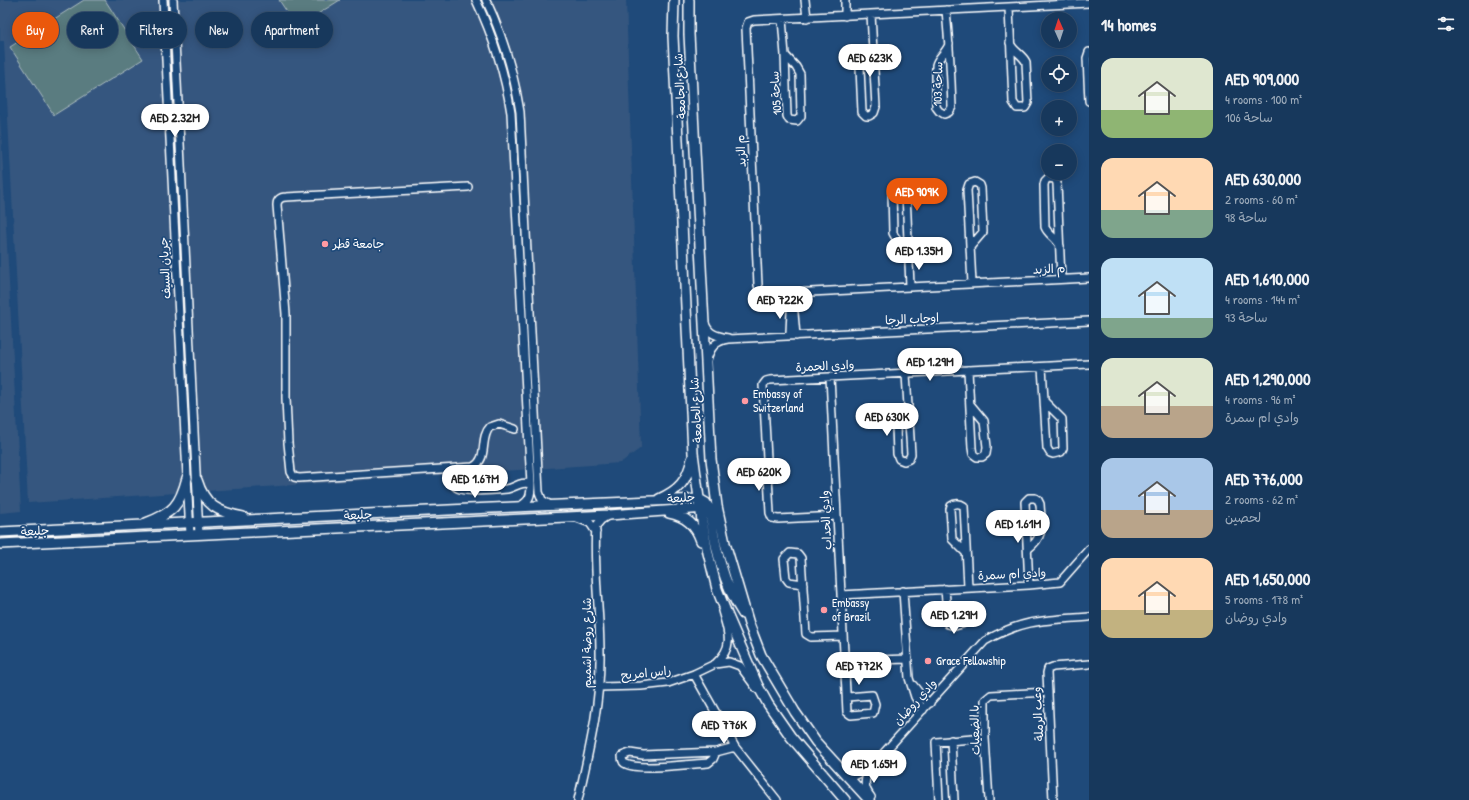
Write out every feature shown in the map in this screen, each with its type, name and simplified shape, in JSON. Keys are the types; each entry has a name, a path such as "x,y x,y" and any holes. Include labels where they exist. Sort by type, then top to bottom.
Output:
{"main road":[{"name":"شارع الجامعة","path":"674,0 673,36 693,453 706,505 725,542 749,624 761,655 787,699 816,742 869,800"},
{"name":"شارع الجامعة","path":"689,0 689,34 711,459 706,505 708,553 717,590 752,672 765,697 791,737 845,800"},
{"path":"654,501 674,492 684,481 689,471 693,453"},
{"path":"137,526 159,518 176,506 182,496 187,478"},
{"path":"197,480 199,490 210,504 224,512 254,519"},
{"name":"جليعة","path":"0,544 38,543 195,528 254,519 654,501 706,505"},
{"name":"جليعة","path":"0,532 137,526 195,528 571,517 658,511 706,505"},
{"path":"658,511 675,514 691,523 697,530 704,549 708,553"},
{"path":"195,528 307,522 314,516"}],"street":[{"name":"جريان السيف","path":"163,0 187,478 195,528"},
{"name":"جريان السيف","path":"173,0 178,73 180,150 197,480 195,528"},
{"path":"476,0 494,41 502,67 511,113 531,484 531,496 529,500 517,508"},
{"path":"486,0 502,38 510,64 520,112 540,498 552,506"},
{"path":"805,0 807,18"},
{"path":"845,0 845,16"},
{"path":"988,0 988,9"},
{"name":"م الزبد","path":"1089,3 1074,2 1008,8 750,21 747,23 746,28 759,288 762,292 767,294 791,293 1089,278"},
{"path":"1008,8 1013,102 1017,108 1022,109 1025,108 1028,102 1026,62 1010,43"},
{"name":"ساحة 103","path":"946,10 949,44 952,107 944,114 936,107 936,65 946,52 949,44"},
{"path":"871,14 873,50 876,107 874,113 869,116 862,112 860,68 871,55 873,50"},
{"name":"ساحة 105","path":"782,19 787,116 789,120 797,121 801,116 800,74 785,55"},
{"path":"1089,52 1087,58 1089,101"},
{"path":"166,74 170,69 173,69 178,73"},
{"path":"170,150 176,148 180,150"},
{"path":"1060,246 1056,239 1046,231 1045,227 1044,185 1048,178 1054,179 1057,184 1060,246 1061,279"},
{"path":"971,246 981,236 984,228 981,188 980,185 975,182 969,184 967,188 972,283"},
{"path":"910,256 906,249 894,236 893,232 892,192 893,188 897,186 903,187 906,191 910,256 910,286"},
{"path":"468,187 286,197 279,199 277,203 286,314 288,444 293,476 299,478 473,467 478,464 481,459 486,432 490,427 499,424 515,429"},
{"path":"791,293 790,315 793,336"},
{"name":"اوجاب الرجا","path":"703,311 706,326 713,334 721,337 736,338 1089,321"},
{"name":"اوجاب الرجا","path":"706,369 709,353 714,345 724,340 736,338"},
{"name":"وادي الحمرة","path":"837,516 772,518 770,513 763,385 766,382 770,380 1089,364"},
{"path":"1042,367 1047,448 1050,453 1056,454 1061,452 1063,448 1062,419 1045,402"},
{"path":"968,370 970,404 973,454 982,458 986,454 987,447 984,421 970,404"},
{"path":"906,374 911,454 909,459 904,461 898,459 896,426 908,408"},
{"name":"وادي الحداب","path":"830,377 847,697"},
{"path":"452,469 454,484 462,490 506,489 523,483 531,484"},
{"path":"530,476 534,477 539,475"},
{"path":"1028,549 1040,536 1042,530 1040,504 1035,498 1029,498 1025,502 1029,585"},
{"path":"966,553 952,539 950,509 954,504 964,506 968,588"},
{"path":"596,532 598,523 609,515"},
{"path":"571,517 590,523 596,532"},
{"name":"شارع روضة اشميم","path":"578,800 594,729 599,687 600,652 596,532"},
{"name":"وادي ام سمرة","path":"841,595 1060,582 1089,549"},
{"path":"803,584 807,636 844,636"},
{"path":"945,589 947,610"},
{"name":"راس امريح","path":"599,687 655,685 673,682 714,664 726,653 729,644 727,629 717,590"},
{"path":"903,591 909,678 915,697 923,710"},
{"name":"وادي روضان","path":"873,800 865,787 865,780 870,768 985,641 1017,625 1038,620 1089,617"},
{"path":"845,661 908,659"},
{"name":"راس امريح","path":"714,664 729,662 740,666 762,696 765,697"},
{"name":"وعب الرملة","path":"1053,800 1048,669 1053,667 1089,664"},
{"path":"694,674 735,747 776,800"},
{"path":"909,678 916,691 930,703"},
{"name":"با الضعيات","path":"989,800 984,703 987,697 991,695 1048,692"},
{"path":"939,800 936,742 985,738"},
{"path":"951,740 954,800"},
{"path":"716,752 713,759 708,763 640,768 625,764 622,761 622,756 630,753 643,755 716,752 735,747"},
{"name":"وادي روضان","path":"832,760 850,775 854,776 870,768"}],"shaded area":[{"name":"جامعة قطر","path":"0,0 626,0 641,448 620,463 28,503 4,41 0,41"},
{"path":"0,113 21,511 0,513"}],"green space":[{"path":"84,0 105,0 113,12 67,12 67,48 118,48 118,20 126,33 126,48 136,48 143,59 54,115 10,47 12,46 12,48 59,48 59,16"},
{"path":"279,0 340,0 321,12 287,12"}],"place":[{"name":"جامعة قطر","path":"325,244"},
{"name":"Embassy of Switzerland","path":"745,401"},
{"name":"Embassy of Brazil","path":"824,610"},
{"name":"Grace Fellowship","path":"928,661"}]}
